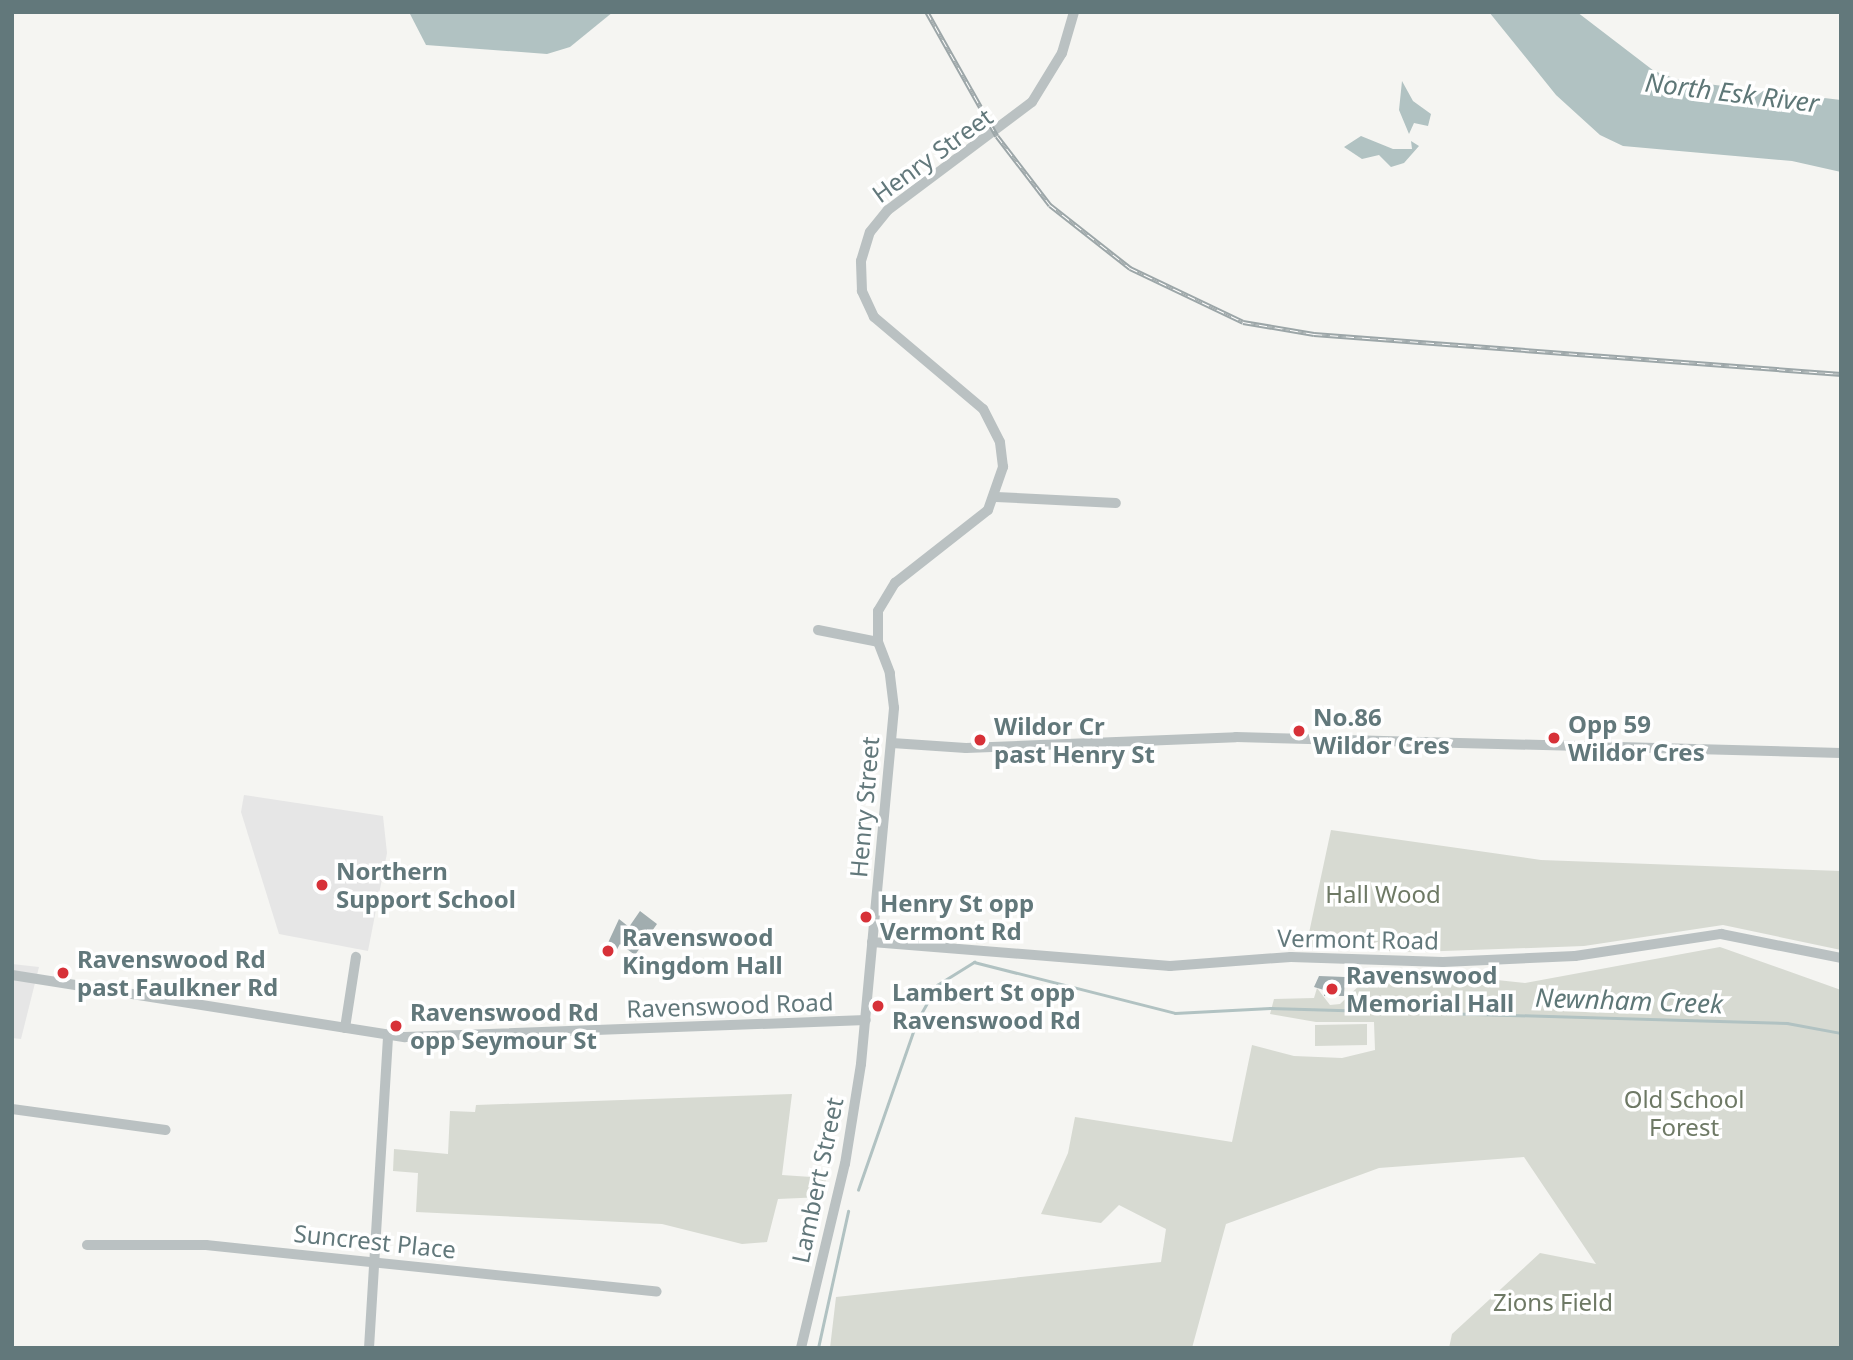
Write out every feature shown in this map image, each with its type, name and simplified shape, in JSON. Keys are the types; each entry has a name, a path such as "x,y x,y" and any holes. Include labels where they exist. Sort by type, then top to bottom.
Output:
{"street":[{"name":"Henry Street","path":"866,1020 891,743 893,686 878,642 876,622 888,592 974,524 996,497 1002,454 990,419 874,317 862,291 861,261 870,232 888,210 1032,103 1062,53 1074,12"},
{"path":"996,497 1116,503"},
{"path":"818,630 878,642"},
{"path":"891,743 966,748 1236,737 1841,753"},
{"name":"Vermont Road","path":"872,942 1170,966 1291,957 1443,962 1576,956 1721,934 1841,958"},
{"path":"345,1028 356,957"},
{"name":"Ravenswood Road","path":"12,975 388,1036 866,1020"},
{"name":"Lambert Street","path":"801,1348 845,1164 866,1020"},
{"path":"369,1348 388,1036"},
{"path":"12,1109 166,1130"},
{"name":"Suncrest Place","path":"88,1245 206,1245 657,1292"}],"shaded area":[{"name":"Northern Support School","path":"244,795 383,816 387,853 368,951 279,934 241,812"},
{"path":"12,964 39,967 21,1039 12,1038"}],"green space":[{"name":"Hall Wood","path":"1331,830 1541,860 1841,871 1841,950 1723,925 1584,946 1416,952 1306,947"},
{"name":"Old School Forest","path":"1720,947 1841,990 1841,1348 1449,1348 1452,1334 1540,1253 1596,1264 1524,1157 1379,1168 1226,1224 1192,1348 830,1348 836,1297 1161,1262 1166,1229 1119,1205 1101,1223 1041,1214 1068,1153 1075,1117 1232,1142 1252,1045 1294,1056 1342,1058 1375,1050 1374,1022 1316,1022 1270,1014 1274,999 1314,998 1317,988 1330,1005 1340,1004 1366,979 1450,975 1525,983"},
{"path":"1367,1024 1367,1045 1315,1046 1315,1025"},
{"path":"792,1094 782,1175 826,1178 823,1197 778,1199 767,1242 742,1244 662,1224 416,1212 418,1173 393,1171 394,1149 448,1154 450,1111 475,1112 476,1105"}],"water":[{"path":"409,12 613,12 570,47 547,54 426,45"},
{"name":"North Esk River","path":"1489,12 1577,12 1654,71 1682,81 1841,100 1841,172 1792,161 1623,146 1600,135 1556,95"},
{"path":"1402,81 1413,101 1431,114 1428,126 1414,123 1409,134 1399,110"},
{"path":"1361,136 1393,149 1412,149 1411,141 1419,146 1404,163 1391,167 1379,155 1362,159 1344,147"}],"building":[{"name":"Ravenswood Kingdom Hall","path":"640,911 657,924 635,955 620,944 616,951 607,945 619,919 629,927"},
{"name":"Ravenswood Memorial Hall","path":"1319,976 1345,977 1344,996 1324,996 1324,990 1314,987"}],"waterway":[{"name":"Newnham Creek","path":"858,1190 917,1021 937,985 974,962 1175,1013 1270,1008 1787,1023 1841,1033"},
{"name":"Newnham Creek","path":"818,1348 848,1211"}],"railway":[{"path":"927,12 997,136 1050,205 1130,268 1243,322 1314,334 1841,374"}],"place":[{"name":"No.86 Wildor Cres","path":"1299,731"},
{"name":"Opp 59 Wildor Cres","path":"1554,738"},
{"name":"Wildor Cr past Henry St","path":"980,740"},
{"name":"Northern Support School","path":"322,885"},
{"name":"Henry St opp Vermont Rd","path":"866,917"},
{"name":"Ravenswood Kingdom Hall","path":"608,951"},
{"name":"Ravenswood Rd past Faulkner Rd","path":"63,973"},
{"name":"Ravenswood Memorial Hall","path":"1332,989"},
{"name":"Lambert St opp Ravenswood Rd","path":"878,1006"},
{"name":"Ravenswood Rd opp Seymour St","path":"396,1026"}],"park label":[{"name":"Zions Field","path":"1553,1302"}]}
